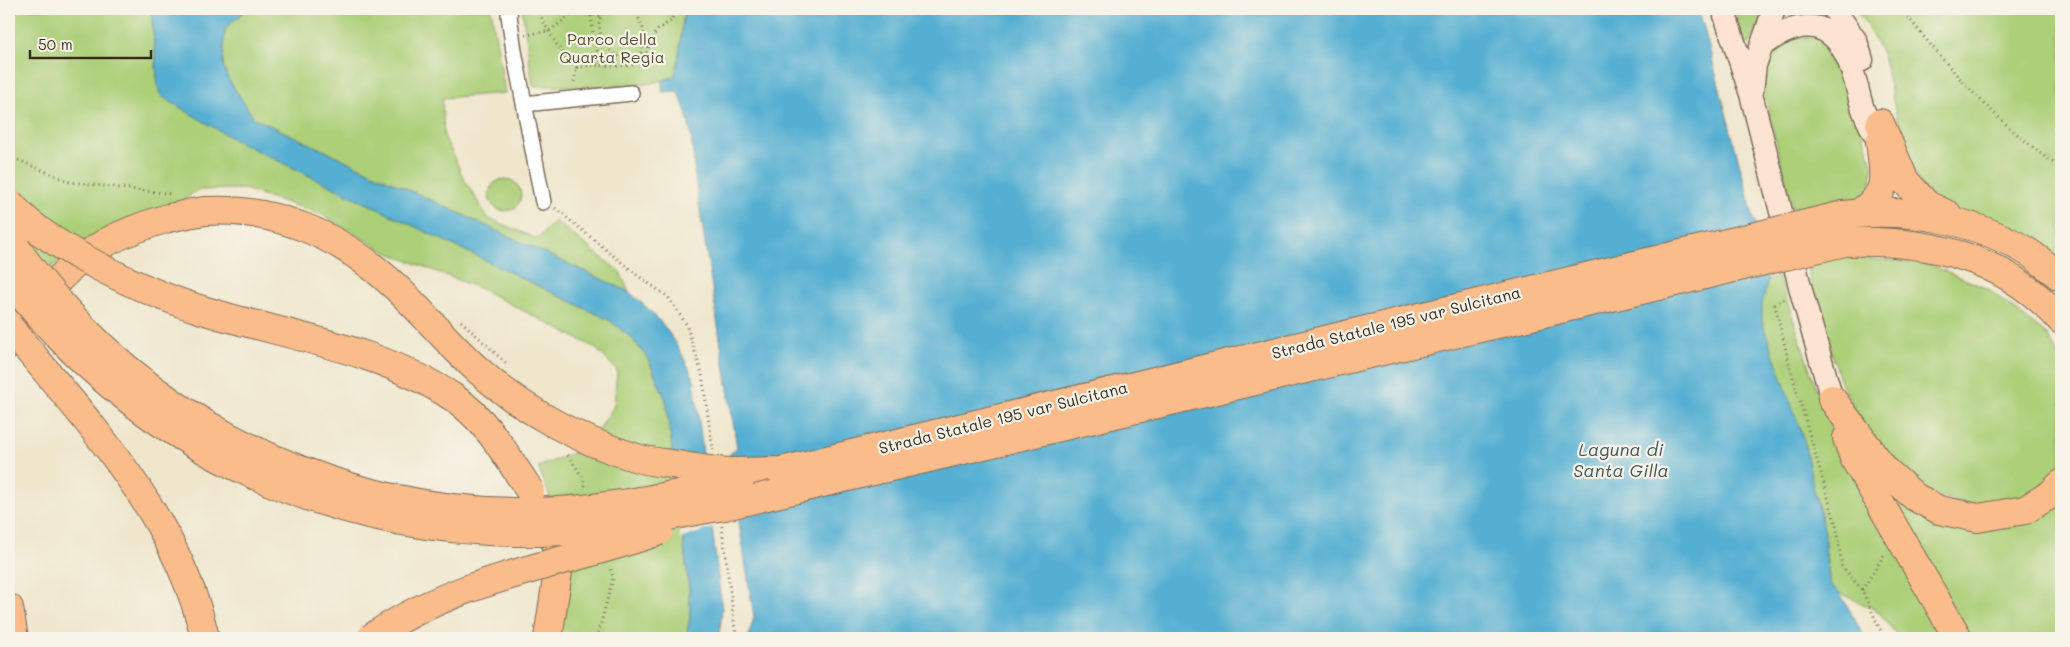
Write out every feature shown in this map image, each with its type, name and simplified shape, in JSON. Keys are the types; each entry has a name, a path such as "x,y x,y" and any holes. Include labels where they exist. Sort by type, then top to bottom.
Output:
{"highway":[{"path":"1851,214 1875,203 1882,188 1886,172 1880,133"},
{"path":"1880,133 1905,181 1927,205 1990,233"},
{"path":"9,202 46,237 120,279 207,312 384,360 421,378 455,399 490,431 530,491 538,493 555,534 558,572 548,638"},
{"path":"9,345 26,316 69,270 100,246 142,226 168,218 206,212 265,214 298,224 329,238 354,253 388,280 479,371 523,405 570,432 639,459 719,472 781,471"},
{"name":"Strada Statale 195 var Sulcitana","path":"9,236 24,262 76,322 122,366 172,403 233,440 294,468 361,491 416,504 464,509 527,512 598,506 705,488 781,471 1851,214 1920,214 1947,220 1990,233 2028,252 2061,277"},
{"name":"Strada Statale 195 var Sulcitana","path":"9,279 60,338 109,385 162,424 221,459 254,476 349,510 424,526 482,532 539,532 586,529 723,514 1845,242 1882,241 1915,244 1936,247 1971,258 2002,273 2027,290 2051,308 2061,320"},
{"path":"9,327 121,465 145,501 187,580 205,638"},
{"path":"1832,399 1885,470 1915,497 1939,510 1978,518 2025,510 2051,494 2061,484"},
{"path":"1832,399 1854,458 1958,638"},
{"path":"371,638 391,624 444,598 510,576 723,514"},
{"path":"9,608 14,638"}],"street":[{"path":"510,9 512,37 543,202"},
{"path":"1724,9 1751,94 1832,399"},
{"path":"1751,94 1752,74 1774,9"},
{"path":"1821,9 1839,16 1856,41 1880,133"},
{"path":"1763,45 1782,32 1804,26 1821,30 1833,36 1845,52 1864,111 1880,133"},
{"path":"524,104 631,93"}],"path":[{"path":"538,9 549,31 569,61 577,68"},
{"path":"512,37 549,31 579,9"},
{"path":"605,9 600,16 600,30 607,47 618,57 630,60 641,53 644,41 643,27 633,10"},
{"path":"577,68 602,64 625,66 640,61 648,53 656,32 672,20 674,9"},
{"path":"1902,9 1930,46 1995,116 2061,168"},
{"path":"574,12 600,16"},
{"path":"591,16 592,37 602,64"},
{"path":"574,99 572,85 577,68"},
{"path":"9,156 70,182 154,193"},
{"path":"543,202 561,212 584,233 668,297 673,304 686,324 702,374 713,452"},
{"path":"1801,288 1775,305 1790,367 1836,526 1842,566 1862,590 1884,638"},
{"path":"723,514 736,638"},
{"path":"1862,590 1898,533"}],"green space":[{"path":"9,9 151,9 158,88 233,139 609,320 632,338 648,359 666,400 689,588 690,617 686,638 559,638 567,540 538,467 588,447 614,406 617,370 594,347 481,289 386,252 318,213 244,189 197,190 178,205 108,227 48,269 9,325 9,154 11,151 9,132"},
{"path":"247,9 491,9 505,93 442,98 444,136 464,179 488,218 537,239 555,221 620,272 629,292 254,118 227,77 223,64 225,29"},
{"name":"Parco della Quarta Regia","path":"522,9 685,9 675,76 660,81 625,86 533,86"},
{"path":"1740,9 1767,9 1750,43 1744,47 1736,16"},
{"path":"1783,9 1805,9 1810,12 1810,16 1786,20 1782,16"},
{"path":"1855,9 2061,9 2061,267 1955,212 1921,188 1903,145 1883,55 1865,22"},
{"path":"1790,37 1820,38 1838,51 1873,167 1870,188 1851,208 1862,258 1929,264 1988,289 2047,335 2061,359 2061,471 2049,486 1990,510 1924,492 1893,464 1863,425 1842,385 1818,312 1761,80 1771,55"},
{"path":"505,179 511,180 516,184 520,189 520,201 516,206 511,210 505,211 499,210 494,206 490,201 489,195 490,189 494,184 499,180"},
{"path":"1779,277 1817,391 1843,450 1946,638 1899,638 1878,611 1840,593 1830,584 1821,513 1762,321 1762,304 1768,280"},
{"path":"1868,461 1926,514 2061,497 2061,638 1971,638"}],"water":[{"path":"151,9 247,9 225,29 223,64 227,77 254,118 629,292 651,312 675,342 694,380 722,609 719,638 686,638 690,617 689,588 666,400 648,359 632,338 609,320 233,139 161,96 158,88"},
{"name":"Laguna di Santa Gilla","path":"685,9 1695,9 1701,17 1761,246 1768,280 1762,304 1762,322 1804,440 1814,491 1825,532 1825,553 1830,584 1840,593 1865,638 748,638 754,617 738,516 738,489 729,455 737,448 697,191 692,140 687,115 677,91 662,92 662,82 675,75"}],"pier":[{"path":"709,482 714,527 680,539 674,490"}]}
